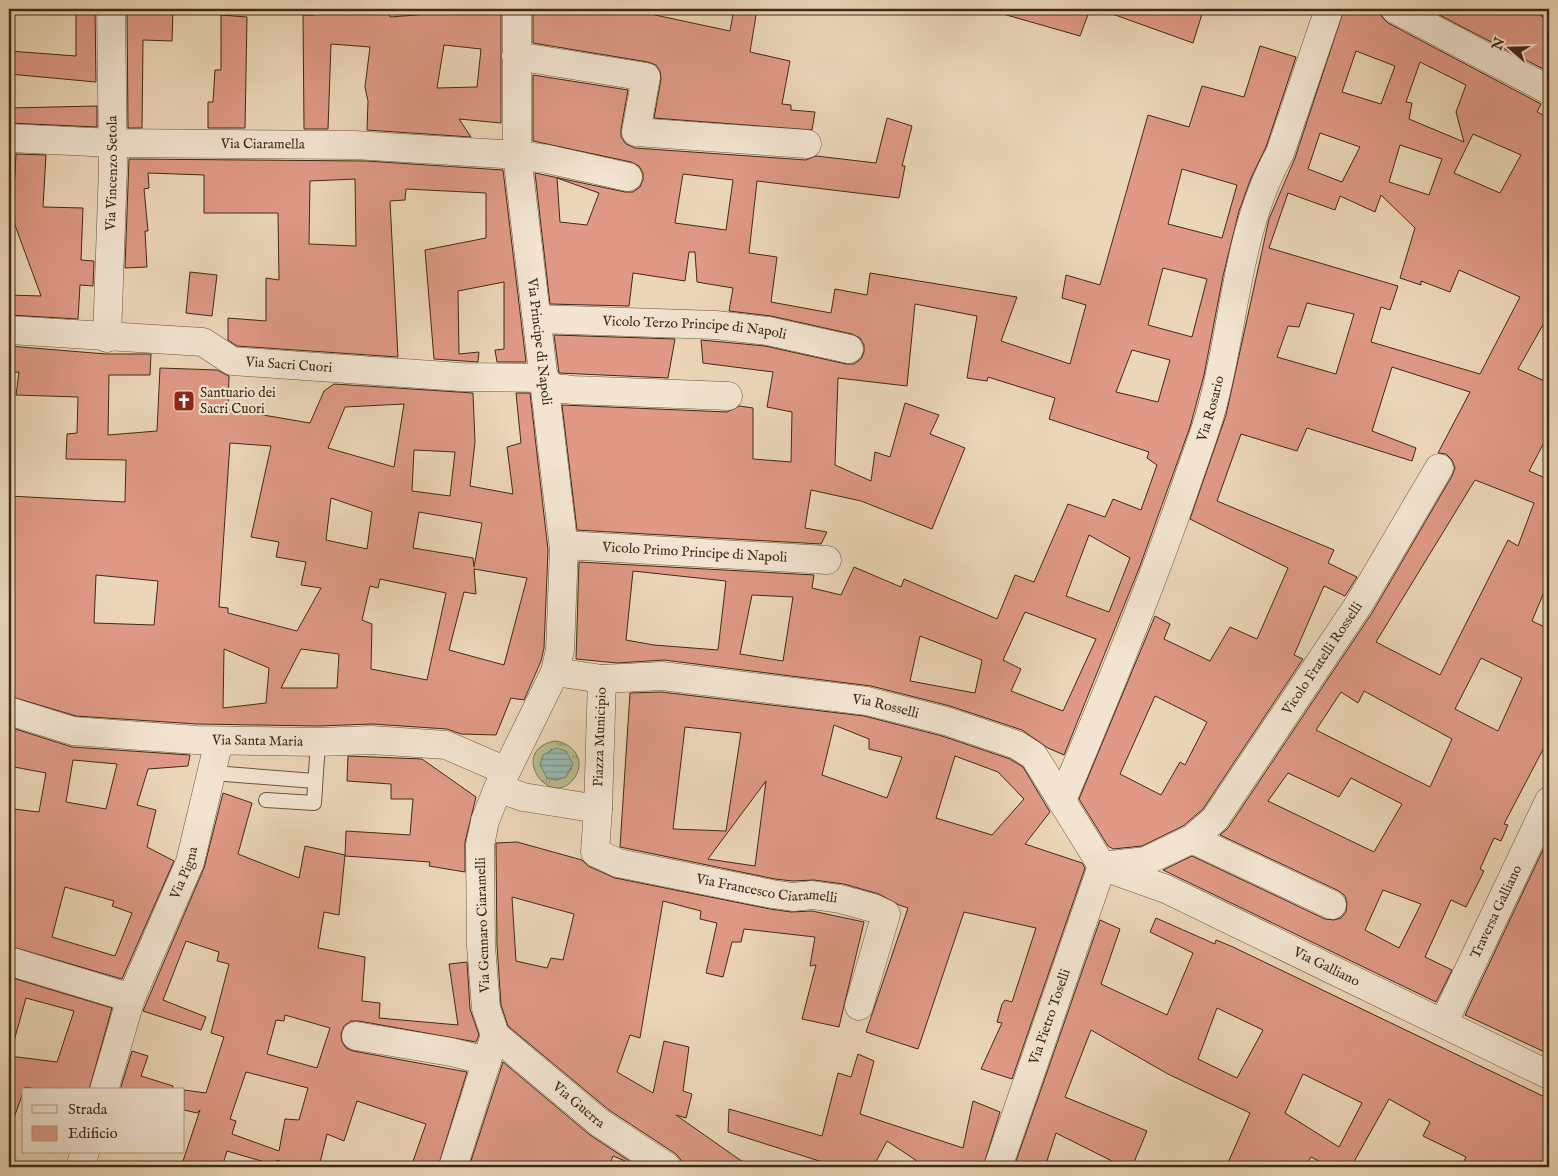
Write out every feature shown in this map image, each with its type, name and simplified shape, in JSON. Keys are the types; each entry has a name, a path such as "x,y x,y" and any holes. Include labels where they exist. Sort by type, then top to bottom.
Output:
{"street":[{"name":"Via Vincenzo Setola","path":"107,338 114,143 111,9"},
{"name":"Via Principe di Napoli","path":"517,9 518,155 564,545 560,650 555,672"},
{"name":"Via Rosario","path":"1062,800 1158,566 1210,413 1224,362 1241,262 1268,174 1280,153 1329,9"},
{"path":"1395,9 1427,16 1549,89"},
{"path":"516,56 646,77 636,132 807,144"},
{"name":"Via Ciaramella","path":"9,138 114,143 354,145 518,155 547,159 628,177"},
{"name":"Vicolo Terzo Principe di Napoli","path":"537,320 716,325 768,330 849,349"},
{"name":"Via Sacri Cuori","path":"9,330 107,338 203,342 232,361 546,383 573,390 728,396"},
{"name":"Vicolo Fratelli Rosselli","path":"1102,866 1146,861 1192,839 1215,819 1359,604 1439,468"},
{"name":"Vicolo Primo Principe di Napoli","path":"564,545 827,560"},
{"path":"555,672 502,780 523,797 598,809"},
{"name":"Piazza Municipio","path":"555,672 602,679 598,809"},
{"name":"Via Rosselli","path":"602,679 662,676 867,701 946,721 1017,745 1034,756 1102,866"},
{"name":"Via Santa Maria","path":"9,711 73,731 220,741 318,742 371,740 446,745 502,780"},
{"name":"Via Pigna","path":"105,1088 131,998 190,862 220,741"},
{"name":"Via Gennaro Ciaramelli","path":"491,1048 480,946 480,845 485,821 502,780"},
{"name":"Traversa Galliano","path":"1444,1022 1549,801"},
{"name":"Via Francesco Ciaramelli","path":"598,809 595,852 618,863 772,894 793,897 812,894 840,898 886,914 859,1006"},
{"path":"1192,839 1332,905"},
{"name":"Via Galliano","path":"1102,866 1166,889 1444,1022 1549,1075"},
{"name":"Via Pietro Toselli","path":"998,1167 1102,866"},
{"path":"9,961 131,998"},
{"path":"356,1036 451,1052 491,1048 453,1167"},
{"name":"Via Guerra","path":"491,1048 667,1167"},
{"path":"80,1167 84,1154"}],"lane":[{"path":"266,800 314,803 318,742"},
{"path":"213,773 315,781"}],"green space":[{"path":"555,741 561,742 576,753 579,764 578,771 575,777 565,786 555,788 545,784 538,776 533,766 534,755 541,747","holes":["551,749 572,769 557,780 547,778"]}],"water":[{"path":"556,748 566,751 573,764 566,777 557,780 547,778 540,765 543,755"}],"building":[{"path":"76,9 95,9 96,82 9,74 9,51 76,56"},
{"path":"127,9 173,11 172,41 143,40 142,128 128,128"},
{"path":"314,9 389,9 390,17 442,13 443,9 501,9 501,123 459,119 471,137 367,130 368,101 365,87 370,47 331,44 328,129 304,129 303,15 314,15","holes":["444,45 481,49 477,87 437,88"]},
{"path":"533,9 656,9 655,15 730,31 734,9 757,9 750,52 790,61 782,104 791,105 791,110 815,112 812,130 654,118 661,79 660,71 656,65 648,62 533,43"},
{"path":"1003,9 1090,9 1080,36 1003,14"},
{"path":"1104,9 1186,9 1202,14 1193,43 1104,11"},
{"path":"1344,9 1380,9 1382,17 1388,23 1541,104 1537,112 1549,118 1549,325 1544,323 1518,369 1549,383 1549,433 1529,471 1543,477 1547,467 1549,467 1549,580 1532,621 1549,629 1549,738 1504,824 1508,825 1501,841 1494,838 1480,869 1484,871 1466,907 1451,900 1425,957 1452,970 1436,1002 1163,870 1192,856 1325,919 1334,920 1341,918 1346,912 1347,903 1345,896 1339,891 1220,835 1228,828 1372,613 1452,476 1455,468 1452,460 1446,454 1438,453 1470,392 1392,367 1372,431 1416,448 1412,461 1307,428 1297,451 1241,434 1217,501 1334,550 1328,563 1357,577 1345,596 1324,586 1294,655 1303,659 1203,809 1183,826 1142,846 1113,849 1108,846 1079,799 1155,616 1170,624 1164,639 1210,661 1230,627 1257,639 1288,568 1190,519 1226,415 1269,219 1295,158","holes":["1356,51 1395,66 1381,104 1342,92","1420,62 1466,85 1456,112 1464,142 1409,119 1412,103 1406,102","1320,133 1360,147 1342,182 1308,169","1473,134 1521,155 1500,193 1454,173","1400,145 1442,159 1429,195 1389,182","1288,193 1335,210 1340,196 1375,212 1381,195 1415,228 1400,278 1421,285 1421,281 1450,292 1459,270 1520,297 1480,374 1371,342 1381,307 1390,310 1398,286 1269,248","1307,303 1354,314 1336,374 1277,357 1288,326 1299,327","1475,480 1534,503 1518,546 1508,540 1440,675 1376,642","1481,658 1522,678 1498,731 1455,709","1364,691 1452,739 1430,787 1316,730 1341,692 1358,703","1155,696 1207,722 1185,765 1180,762 1161,795 1120,774","1288,773 1339,797 1351,778 1402,804 1374,852 1268,801","1383,890 1421,904 1399,948 1365,930"]},
{"path":"1428,9 1544,9 1541,16 1549,20 1549,70 1547,71"},
{"path":"221,15 247,17 245,128 208,128 208,102 213,102 215,70 221,70"},
{"path":"1260,46 1296,57 1266,147 1251,178 1239,211 1223,276 1204,375 1190,427 1140,566 1064,755 1048,748 1022,730 950,706 871,686 664,660 617,663 576,659 579,562 814,575 812,588 841,595 854,567 901,587 904,579 997,619 1015,575 1034,582 1068,504 1105,517 1113,499 1141,510 1157,465 1147,458 1149,452 1049,419 1055,398 988,377 987,381 967,378 977,316 915,304 907,386 838,378 835,465 871,481 875,452 890,457 905,403 939,415 930,434 965,448 932,529 861,501 811,490 805,528 827,532 821,544 577,530 562,405 727,412 739,406 753,408 753,459 791,462 792,412 767,407 773,372 703,363 701,340 765,346 846,364 854,364 861,359 864,345 860,338 852,334 771,316 729,311 733,288 697,282 695,252 689,252 685,281 633,273 629,306 550,304 535,173 625,192 633,192 640,187 643,173 639,166 631,162 533,141 533,75 628,90 621,137 626,144 635,148 806,160 816,156 876,163 887,118 912,126 902,166 905,166 899,198 757,181 749,253 777,257 771,302 831,313 835,289 867,295 870,273 1017,297 1001,341 1070,364 1086,305 1062,298 1066,275 1100,285 1148,115 1189,127 1202,86 1244,97","holes":["1182,169 1237,185 1222,238 1168,224","683,174 733,180 726,230 675,223","557,178 599,193 587,225 560,222","1163,268 1207,279 1192,337 1148,325","1132,350 1170,360 1158,402 1116,392","1089,535 1130,558 1109,612 1066,596","633,571 726,581 718,650 654,645 626,640","752,595 793,597 783,661 740,654","1025,612 1096,639 1063,711 1011,691 1021,669 1003,660","920,636 982,660 975,693 910,681"]},
{"path":"97,106 97,127 9,123 9,108"},
{"path":"16,154 46,155 43,207 83,208 81,260 94,261 93,286 80,285 78,319 9,315 9,295 41,296 15,225 13,210"},
{"path":"129,159 366,161 503,170 526,362 497,362 495,350 504,349 504,282 458,291 459,354 479,352 478,362 434,359 425,250 486,238 486,193 406,189 405,200 390,201 398,357 237,346 228,340 228,318 266,321 266,278 279,280 278,213 204,213 204,175 148,173 149,188 144,189 148,231 145,231 147,267 125,268","holes":["355,179 356,246 309,244 310,181"]},
{"path":"190,272 217,275 212,316 186,313"},
{"path":"554,335 675,339 668,378 559,373"},
{"path":"9,346 106,354 151,354 150,375 109,375 108,435 157,431 160,368 217,370 229,376 228,409 310,423 324,391 334,384 473,393 475,442 470,486 513,494 507,447 521,443 516,393 530,393 548,550 544,648 541,661 524,700 511,698 496,735 461,734 447,729 372,724 318,726 197,724 76,716 9,696 9,665 14,667 14,615 9,613 9,496 125,502 126,460 66,459 67,434 77,433 78,397 16,395 19,372 9,373","holes":["404,404 394,467 328,448 345,407","230,443 271,446 251,537 279,542 276,557 306,562 301,585 321,588 297,631 228,613 228,608 219,607","414,450 455,452 450,496 412,491","331,498 372,512 367,549 326,540","419,512 482,523 474,567 473,558 413,548","474,569 527,578 504,665 449,650 464,592 476,594","96,575 158,581 154,625 94,623","380,579 446,593 427,680 371,669 372,624 362,620 370,586 378,588","224,649 269,668 266,703 223,708","301,649 339,654 337,688 281,688"]},
{"path":"661,692 864,716 942,736 1010,759 1023,767 1050,812 1025,844 1082,863 1085,868 1012,1079 981,1069 1002,1023 997,1022 1002,1004 1005,1000 1012,1002 1036,928 964,912 918,1049 866,1032 908,908 879,894 844,884 814,880 793,881 775,879 620,847 630,693","holes":["834,725 869,739 869,749 902,757 887,798 822,775","685,727 741,733 726,831 673,829","955,756 998,772 1024,799 992,835 936,818","766,781 755,866 708,859"]},
{"path":"9,727 72,747 190,755 188,766 148,769 137,805 156,810 147,847 174,861 122,979 9,946 9,845 14,809 39,812 46,773 9,766","holes":["73,760 117,764 106,809 66,802","65,887 114,901 112,906 132,913 115,956 52,937"]},
{"path":"348,756 422,759 476,797 465,842 465,872 429,866 430,862 345,856 346,831 410,835 413,799 391,799 391,784 347,781"},
{"path":"223,793 252,803 238,854 299,878 305,846 345,855 339,915 324,912 318,948 365,957 362,1001 380,1003 379,1018 458,1025 449,964 467,962 470,1009 479,1035 476,1042 359,1021 351,1021 344,1026 341,1034 342,1042 346,1048 353,1051 467,1072 438,1167 411,1167 426,1124 357,1101 344,1141 327,1134 319,1167 291,1167 291,1165 277,1160 275,1165 227,1151 222,1167 181,1167 200,1110 197,1113 185,1110 185,1090 206,1093 224,1037 211,1033 229,964 217,961 219,952 186,941 163,1000 206,1017 201,1030 143,1011 204,868","holes":["285,1015 330,1028 317,1068 267,1054 276,1020 284,1021","246,1072 308,1088 299,1120 285,1119 279,1151 232,1134 236,1121 230,1119"]},
{"path":"1549,837 1549,1054 1465,1015"},
{"path":"517,842 582,860 588,866 615,878 770,909 791,912 812,911 864,922 839,1027 802,1019 816,965 810,966 815,937 744,929 741,942 732,942 723,977 706,973 717,923 700,919 701,911 663,901 640,1038 630,1035 617,1072 653,1093 664,1041 689,1047 683,1091 692,1094 686,1118 676,1115 750,1167 683,1167 681,1160 676,1154 609,1110 508,1026 501,1005 497,945 496,843","holes":["512,897 574,914 563,960 551,958 547,968 516,961"]},
{"path":"1156,918 1215,944 1216,940 1233,947 1549,1099 1549,1167 1461,1167 1466,1157 1423,1136 1430,1122 1389,1099 1351,1167 1331,1167 1311,1157 1304,1167 1226,1167 1250,1113 1168,1074 1091,1030 1065,1097 1147,1131 1132,1167 1124,1167 1056,1133 1045,1167 1014,1167 1100,920 1120,929 1101,984 1167,1015 1193,953 1150,932","holes":["1217,1008 1263,1030 1237,1078 1198,1059","1303,1074 1362,1103 1339,1147 1285,1113"]},
{"path":"9,977 112,1008 90,1088 22,1088 22,1095 11,1126 9,1126 9,1056 57,1062 74,1011 26,998 14,1041 9,1040"},
{"path":"132,1051 148,1056 141,1076 173,1086 172,1088 121,1088"},
{"path":"858,1054 874,1061 860,1114 963,1148 973,1101 1000,1112 983,1167 926,1167 887,1141 873,1167 838,1167 728,1132 729,1109 822,1136 838,1073 851,1077"},
{"path":"503,1062 590,1135 637,1166 613,1156 609,1167 469,1167"}],"place":[{"name":"Santuario dei Sacri Cuori","path":"184,401"}]}
